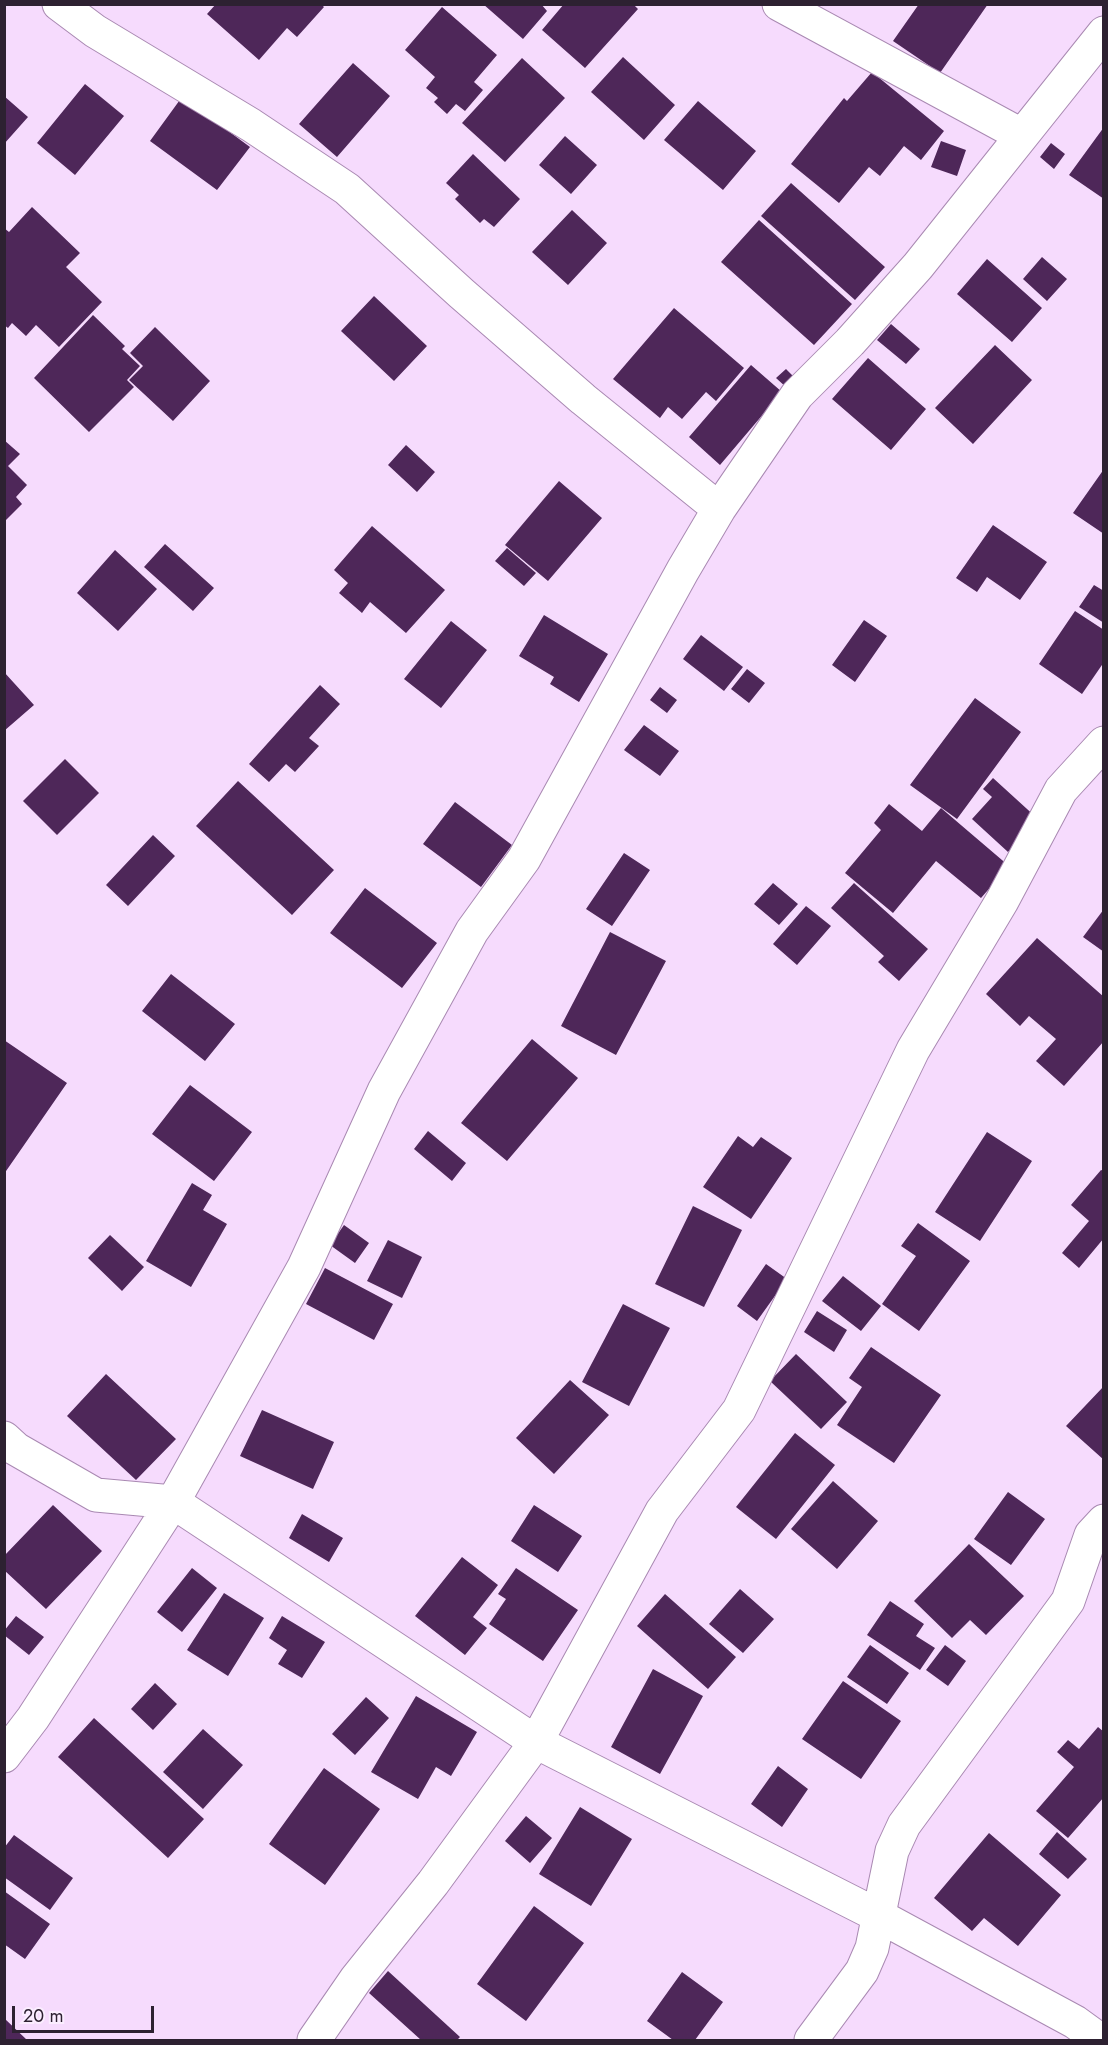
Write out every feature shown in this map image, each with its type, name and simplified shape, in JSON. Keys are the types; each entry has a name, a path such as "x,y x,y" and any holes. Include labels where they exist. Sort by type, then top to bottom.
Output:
{"street":[{"path":"59,4 95,31 251,125 347,189 461,293 583,399 719,509"},
{"path":"779,4 1022,135"},
{"path":"4,1756 33,1718 173,1502 304,1267 384,1091 466,941 524,859 719,509 797,396 850,342 918,266 1104,33"},
{"path":"314,2040 356,1979 433,1883 536,1742 662,1511 740,1410 913,1050 1002,901 1061,790 1104,743"},
{"path":"4,1438 16,1449 96,1495 173,1502 536,1742 879,1916 1075,2022 1100,2040"},
{"path":"811,2040 862,1971 873,1948 892,1851 904,1825 1068,1601 1091,1535 1104,1521"}],"building":[{"path":"216,4 321,4 324,7 297,37 287,28 259,60 207,14"},
{"path":"483,4 541,4 547,11 523,39"},
{"path":"564,4 633,4 638,9 585,68 542,30"},
{"path":"919,4 988,4 940,73 893,41"},
{"path":"442,7 497,55 474,82 483,90 465,111 456,104 447,114 434,102 438,98 426,88 435,77 405,50"},
{"path":"623,57 675,105 644,140 591,92"},
{"path":"522,58 565,98 505,162 462,123"},
{"path":"353,63 390,96 337,157 299,124"},
{"path":"872,72 944,131 921,160 904,146 880,176 869,167 839,203 791,164 844,98 847,101"},
{"path":"85,84 124,116 75,175 37,143"},
{"path":"4,96 28,117 4,144"},
{"path":"182,97 250,147 217,190 150,141"},
{"path":"698,101 756,151 723,190 664,140"},
{"path":"1104,127 1104,199 1069,175"},
{"path":"565,136 597,165 571,194 539,165"},
{"path":"941,141 966,150 957,176 931,167"},
{"path":"1051,143 1065,154 1054,169 1040,157"},
{"path":"473,154 520,199 494,227 484,219 480,223 455,199 459,195 446,183"},
{"path":"791,183 885,267 855,300 761,216"},
{"path":"32,207 80,253 66,267 102,302 59,347 36,325 26,336 12,323 8,328 4,325 4,228 9,232"},
{"path":"572,210 607,243 568,285 532,252"},
{"path":"759,220 852,304 814,345 721,262"},
{"path":"1042,257 1067,279 1047,301 1023,279"},
{"path":"987,259 1042,308 1012,342 957,294"},
{"path":"374,296 427,346 394,381 341,331"},
{"path":"674,308 744,368 716,401 706,392 682,419 668,407 660,418 613,379"},
{"path":"93,315 125,346 122,349 140,366 127,380 134,387 89,432 34,378"},
{"path":"891,324 920,349 906,364 877,340"},
{"path":"155,327 210,381 173,421 129,380 143,366 130,353"},
{"path":"995,345 1032,380 973,444 935,408"},
{"path":"868,358 926,409 891,450 832,399"},
{"path":"751,365 782,392 720,465 689,437"},
{"path":"786,369 796,379 787,388 776,378"},
{"path":"4,440 20,454 8,466 27,485 16,497 22,504 4,522"},
{"path":"406,445 435,472 417,492 388,465"},
{"path":"1104,469 1104,534 1073,513"},
{"path":"559,481 602,518 548,581 505,545"},
{"path":"993,525 1047,562 1020,600 987,577 977,592 956,578"},
{"path":"372,526 445,590 406,633 370,602 362,613 339,593 348,583 334,570"},
{"path":"165,544 214,588 193,611 144,567"},
{"path":"507,548 536,573 524,586 495,561"},
{"path":"115,550 157,589 118,631 77,593"},
{"path":"1094,585 1104,591 1104,623 1079,607"},
{"path":"1075,611 1104,630 1104,662 1082,694 1039,664"},
{"path":"544,615 608,654 579,702 550,684 554,677 519,656"},
{"path":"864,620 887,636 855,682 832,665"},
{"path":"451,621 487,650 441,708 404,679"},
{"path":"701,635 743,667 724,691 683,659"},
{"path":"747,669 765,683 749,703 731,689"},
{"path":"4,672 34,705 4,731"},
{"path":"320,685 340,704 309,738 319,746 295,772 286,764 269,782 249,764"},
{"path":"660,687 677,700 667,713 650,700"},
{"path":"975,698 1021,732 957,819 910,785"},
{"path":"644,725 679,751 660,776 624,750"},
{"path":"65,759 99,793 57,835 23,801"},
{"path":"993,778 1038,819 1008,852 972,819 992,797 983,789"},
{"path":"238,781 334,870 292,915 196,826"},
{"path":"455,802 512,845 481,887 423,844"},
{"path":"889,804 922,831 941,808 1009,866 981,898 936,861 893,913 845,873 881,830 874,823"},
{"path":"153,835 175,856 128,906 106,885"},
{"path":"624,853 650,870 612,926 586,909"},
{"path":"773,883 798,904 779,925 754,904"},
{"path":"854,883 928,949 899,981 878,962 884,956 831,908"},
{"path":"365,888 437,943 402,988 330,933"},
{"path":"806,906 831,926 797,965 773,944"},
{"path":"1104,909 1104,952 1083,937"},
{"path":"610,932 666,961 616,1055 561,1026"},
{"path":"1037,938 1104,997 1104,1041 1064,1086 1036,1061 1056,1039 1029,1016 1020,1026 986,994"},
{"path":"171,974 235,1024 205,1061 142,1011"},
{"path":"532,1039 578,1078 507,1161 461,1123"},
{"path":"4,1040 67,1083 4,1174"},
{"path":"190,1085 252,1132 214,1181 152,1134"},
{"path":"428,1131 466,1163 452,1181 414,1149"},
{"path":"987,1132 1032,1161 980,1241 935,1212"},
{"path":"738,1136 753,1147 761,1137 792,1158 751,1219 703,1187"},
{"path":"1101,1170 1104,1171 1104,1238 1079,1268 1062,1253 1089,1221 1071,1205"},
{"path":"192,1183 212,1195 203,1210 227,1224 191,1287 146,1261"},
{"path":"693,1206 742,1230 704,1307 655,1284"},
{"path":"918,1223 970,1261 919,1331 882,1304 916,1256 901,1246"},
{"path":"344,1225 369,1243 355,1263 330,1245"},
{"path":"110,1235 144,1267 122,1291 88,1258"},
{"path":"388,1240 422,1257 402,1298 367,1281"},
{"path":"766,1264 787,1279 757,1321 737,1306"},
{"path":"325,1268 393,1304 374,1340 306,1304"},
{"path":"843,1276 881,1306 861,1331 822,1301"},
{"path":"623,1304 670,1328 629,1406 582,1382"},
{"path":"817,1311 847,1330 834,1352 804,1332"},
{"path":"871,1347 941,1395 894,1463 837,1425 862,1387 849,1378"},
{"path":"796,1354 847,1402 821,1429 770,1381"},
{"path":"106,1374 176,1439 136,1480 67,1416"},
{"path":"570,1380 609,1415 554,1474 516,1438"},
{"path":"1104,1386 1104,1460 1066,1426"},
{"path":"262,1410 334,1442 313,1489 240,1456"},
{"path":"795,1433 835,1465 776,1539 736,1507"},
{"path":"833,1481 878,1521 837,1569 791,1529"},
{"path":"1008,1492 1045,1519 1011,1565 974,1539"},
{"path":"53,1505 102,1551 46,1609 4,1570 4,1556"},
{"path":"534,1505 582,1536 558,1572 511,1541"},
{"path":"302,1514 343,1538 329,1562 289,1538"},
{"path":"969,1544 1024,1596 986,1635 970,1620 952,1638 914,1601"},
{"path":"462,1557 498,1585 473,1617 487,1628 465,1655 415,1616"},
{"path":"192,1568 217,1588 182,1632 157,1612"},
{"path":"516,1568 578,1610 543,1661 489,1624 506,1599 498,1594"},
{"path":"740,1589 774,1619 743,1653 709,1624"},
{"path":"224,1593 264,1618 228,1676 187,1650"},
{"path":"665,1594 736,1657 708,1689 637,1626"},
{"path":"890,1601 924,1624 916,1636 935,1648 920,1670 867,1635"},
{"path":"16,1616 44,1637 29,1655 4,1635 4,1631"},
{"path":"282,1616 325,1642 302,1678 278,1664 287,1650 269,1638"},
{"path":"870,1645 909,1673 887,1704 847,1677"},
{"path":"945,1645 966,1661 948,1686 926,1670"},
{"path":"653,1669 703,1696 660,1774 611,1747"},
{"path":"843,1681 901,1721 861,1779 802,1739"},
{"path":"155,1683 177,1704 153,1730 131,1709"},
{"path":"416,1696 477,1732 451,1776 436,1767 418,1799 371,1772"},
{"path":"366,1697 389,1718 355,1755 332,1734"},
{"path":"94,1718 204,1819 168,1858 58,1757"},
{"path":"1098,1727 1104,1732 1104,1797 1068,1838 1036,1811 1074,1767 1057,1752 1068,1740 1079,1749"},
{"path":"203,1729 243,1765 203,1809 163,1772"},
{"path":"778,1766 808,1789 782,1827 751,1804"},
{"path":"324,1768 380,1809 325,1885 269,1844"},
{"path":"580,1807 632,1839 591,1906 539,1874"},
{"path":"526,1816 552,1838 530,1863 505,1841"},
{"path":"1057,1832 1087,1859 1068,1879 1039,1854"},
{"path":"989,1833 1061,1895 1018,1946 984,1918 972,1931 934,1898"},
{"path":"14,1835 73,1878 50,1910 4,1877 4,1848"},
{"path":"4,1891 50,1924 25,1959 4,1944"},
{"path":"534,1906 584,1943 526,2021 477,1984"},
{"path":"388,1971 460,2037 457,2040 421,2040 369,1993"},
{"path":"682,1972 723,2002 695,2040 673,2040 647,2021"},
{"path":"4,2018 27,2040 4,2040"}]}
